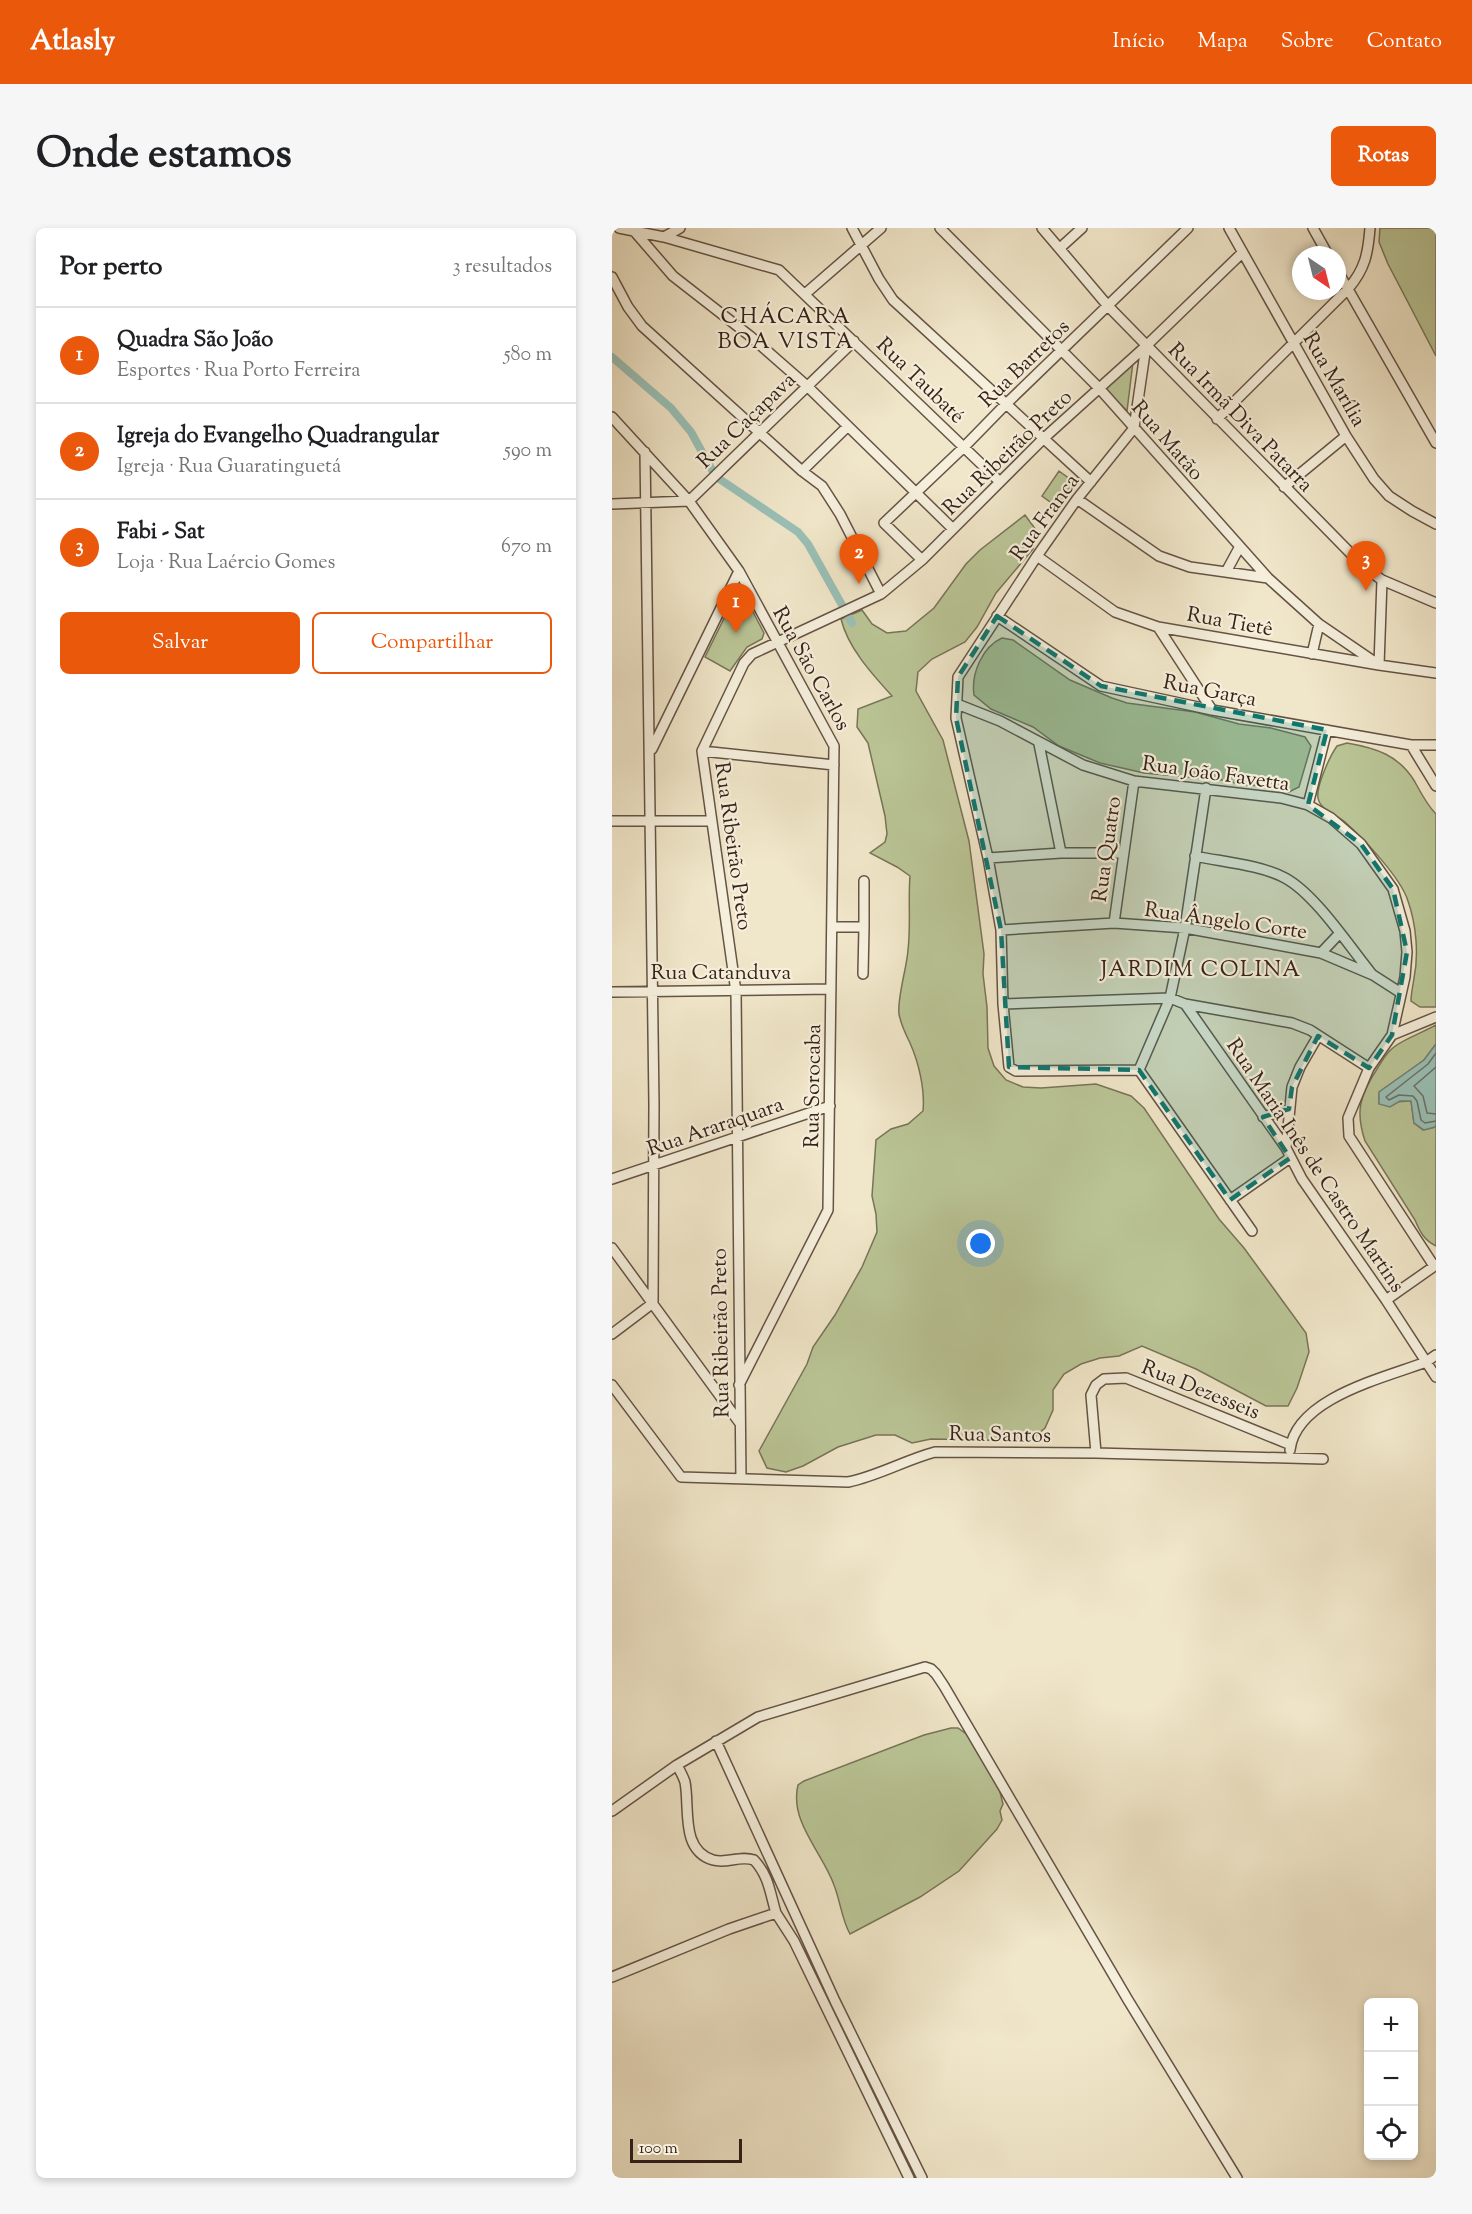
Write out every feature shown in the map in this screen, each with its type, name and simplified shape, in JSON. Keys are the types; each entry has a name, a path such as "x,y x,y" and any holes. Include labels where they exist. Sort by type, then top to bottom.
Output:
{"street":[{"name":"Rua Taubaté","path":"620,228 664,237 778,270 1000,482"},
{"path":"664,237 680,228"},
{"path":"852,228 892,300 1091,482"},
{"path":"805,294 880,228"},
{"name":"Rua Matão","path":"940,228 1099,388 1268,578 1319,624 1379,665"},
{"name":"Rua Irmã Diva Patarra","path":"1042,228 1108,306 1364,567 1382,580 1436,603"},
{"path":"1060,248 1082,228"},
{"name":"Rua Barretos","path":"922,560 884,523 1188,228"},
{"name":"Rua Marília","path":"1229,228 1346,436 1374,479 1389,496 1412,512 1436,524"},
{"path":"1313,228 1323,246"},
{"path":"1217,418 1348,289 1360,274 1369,250 1370,228"},
{"path":"635,232 673,276 750,336 807,386 953,529"},
{"name":"Rua Ribeirão Preto","path":"741,1479 736,992 702,751 744,663 753,654 881,594 922,560 1043,439 1242,253"},
{"path":"612,277 628,307 642,326 759,433 822,486 840,514 881,594"},
{"path":"1346,286 1436,443"},
{"name":"Rua Caçapava","path":"689,501 854,341"},
{"path":"1134,428 1146,345"},
{"name":"Rua São Carlos","path":"612,417 689,501 739,570 834,746 834,765"},
{"path":"802,471 848,426"},
{"name":"Rua Franca","path":"1134,428 1077,499 1036,556 958,677 956,718 988,858 1001,930 1003,1004 1009,1067 1016,1071 1139,1070"},
{"path":"1284,487 1346,436"},
{"path":"645,452 651,751 655,1166 653,1303"},
{"path":"1077,499 1159,556 1190,567 1268,578"},
{"path":"612,504 689,501"},
{"path":"1226,572 1239,548"},
{"name":"Rua Tietê","path":"1036,556 1115,612 1158,627 1436,673"},
{"path":"651,751 739,570"},
{"path":"1379,665 1382,580"},
{"name":"Rua Garça","path":"997,616 1101,686 1212,710 1411,745 1436,745"},
{"path":"1312,654 1319,624"},
{"path":"1158,627 1212,710"},
{"name":"Rua João Favetta","path":"957,704 1000,722 1083,765 1134,781 1281,798 1308,805 1330,818 1361,844 1393,889 1405,931 1407,952 1405,977 1392,1035 1369,1068 1348,1118 1349,1136 1435,1265"},
{"path":"1308,805 1328,730"},
{"path":"1039,744 1061,853"},
{"path":"1411,745 1436,786"},
{"path":"702,751 834,765"},
{"name":"Rua Sorocaba","path":"739,1387 828,1210 834,765"},
{"name":"Rua Quatro","path":"1114,923 1134,781"},
{"path":"1206,788 1185,928 1170,998 1139,1070 1252,1231"},
{"path":"612,821 711,821"},
{"path":"988,858 1061,853 1124,853"},
{"path":"1196,856 1267,871 1284,877 1299,887 1373,975"},
{"path":"863,974 864,881"},
{"name":"Rua Ângelo Corte","path":"1001,930 1114,923 1185,928 1321,953 1373,975 1401,993"},
{"path":"832,927 864,927"},
{"path":"1321,953 1339,934"},
{"name":"Rua Catanduva","path":"612,992 831,989"},
{"path":"1003,1004 1170,998 1185,1004 1292,1023 1310,1030 1369,1068"},
{"name":"Rua Maria Inês de Castro Martins","path":"1185,1004 1286,1148 1302,1179 1436,1377"},
{"path":"1392,1035 1436,1017"},
{"path":"1286,1148 1288,1109 1292,1087 1300,1067 1318,1036"},
{"name":"Rua Araraquara","path":"612,1179 830,1107"},
{"path":"1263,1117 1288,1109"},
{"path":"1230,1200 1290,1158"},
{"path":"612,1248 739,1422"},
{"path":"1386,1300 1435,1265"},
{"path":"612,1334 653,1303"},
{"path":"1289,1458 1291,1445 1298,1428 1320,1405 1355,1388 1426,1362 1436,1355"},
{"name":"Rua Dezesseis","path":"1096,1453 1091,1395 1096,1385 1104,1379 1114,1378 1126,1378 1291,1445"},
{"name":"Rua Santos","path":"612,1385 681,1477 848,1482 935,1452 1096,1453 1323,1459"},
{"path":"612,1811 677,1766 758,1717 925,1667 931,1669 944,1686 1128,2000 1237,2178"},
{"path":"716,1741 835,2001 922,2178"},
{"path":"677,1766 685,1783 688,1824 696,1848 714,1861 742,1858 754,1860 764,1872 771,1887 776,1913 794,1941 909,2178"},
{"path":"612,1977 729,1929 776,1913"}],"highlighted area":[{"path":"997,616 1101,686 1327,730 1308,805 1361,844 1393,889 1407,952 1392,1035 1369,1068 1318,1036 1292,1087 1289,1109 1263,1117 1290,1158 1230,1200 1139,1070 1009,1067 1001,930 956,718 958,677"}],"green space":[{"path":"1380,228 1436,228 1436,356 1388,264 1379,242"},
{"path":"1133,362 1127,411 1105,389"},
{"path":"1059,471 1074,482 1057,507 1042,496"},
{"path":"1025,515 1036,530 1033,549 996,593 977,627 965,642 932,659 918,672 916,691 943,740 969,841 984,954 983,974 988,1048 994,1066 1006,1080 1023,1087 1096,1084 1131,1096 1144,1108 1219,1219 1244,1248 1306,1333 1309,1352 1297,1388 1288,1406 1266,1406 1196,1369 1142,1346 1119,1356 1100,1358 1081,1364 1064,1374 1053,1390 1053,1410 1045,1428 1030,1441 931,1439 912,1443 895,1435 876,1435 838,1447 803,1466 786,1472 767,1468 759,1451 807,1364 813,1347 835,1315 862,1267 877,1232 872,1196 876,1140 891,1129 908,1124 923,1111 919,1068 899,1014 899,1000 909,941 910,876 870,853 885,842 887,834 868,743 857,727 858,709 892,696 855,650 841,619 862,610 872,624 887,633 906,631 934,608 966,564 980,550"},
{"path":"741,589 764,633 762,639 747,647 730,671 705,657 738,590"},
{"path":"1002,638 1013,640 1070,680 1127,703 1195,712 1239,724 1271,728 1305,737 1311,746 1299,787 1289,792 1267,786 1245,785 1222,780 1144,773 1100,763 1059,746 1033,727 991,709 974,695 974,678 979,662 989,648"},
{"path":"1347,743 1377,750 1402,765 1436,814 1436,1007 1420,1007 1411,1001 1416,959 1415,929 1408,901 1398,881 1381,859 1345,822 1325,809 1319,802 1319,786 1327,764 1337,746"},
{"path":"1436,1025 1436,1044 1424,1060 1379,1093 1379,1103 1411,1101 1414,1123 1423,1130 1436,1125 1436,1246 1423,1235 1365,1141 1360,1112 1363,1095 1382,1060 1394,1047"},
{"path":"958,1728 969,1736 998,1784 1003,1804 1000,1811 1002,1820 997,1829 959,1871 920,1897 850,1934 829,1873 808,1837 798,1812 798,1785 924,1735"}],"water":[{"path":"1436,1044 1436,1125 1424,1130 1414,1123 1411,1101 1400,1101 1390,1107 1379,1104 1379,1092 1424,1060"}],"waterway":[{"path":"612,357 671,408 691,432 712,470"},
{"path":"718,478 798,532 808,544 842,605"},
{"path":"848,616 852,623"}],"place":[{"name":"Igreja do Evangelho Quadrangular","path":"859,584"},
{"name":"Fabi - Sat","path":"1366,591"},
{"name":"Quadra São João","path":"736,633"}],"district":[{"name":"CHÁCARA BOA VISTA","path":"786,328"},
{"name":"JARDIM COLINA","path":"1201,968"}]}
